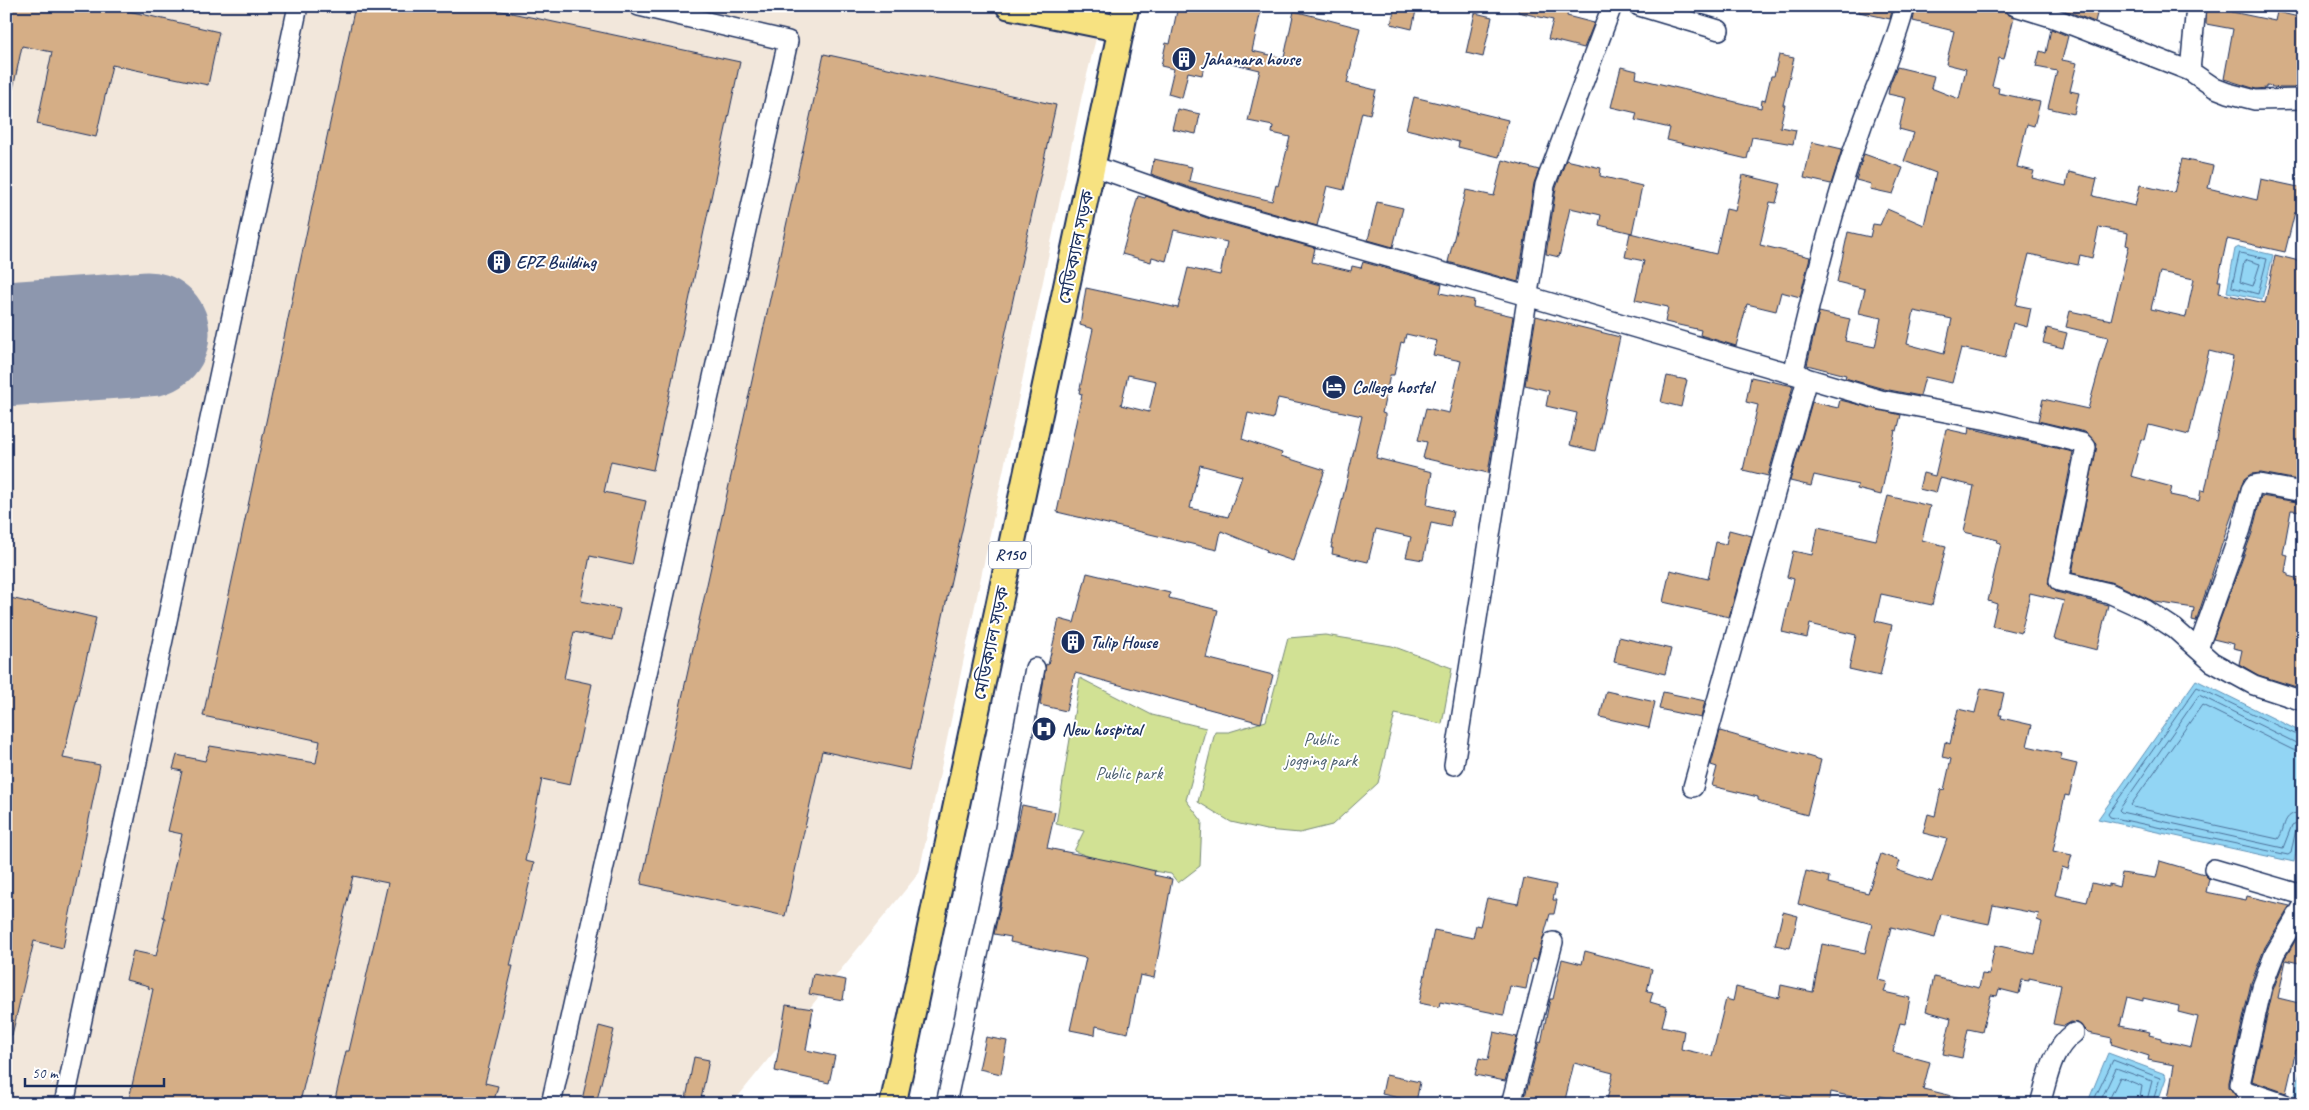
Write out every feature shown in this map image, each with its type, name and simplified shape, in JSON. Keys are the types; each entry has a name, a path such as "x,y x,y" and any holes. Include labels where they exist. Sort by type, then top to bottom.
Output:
{"main road":[{"path":"1009,6 1123,17"},
{"name":"মেডিক্যাল সড়ক","path":"893,1104 1123,17"}],"street":[{"path":"64,1104 298,6"},
{"path":"551,1104 788,41 639,6"},
{"path":"1454,765 1545,185 1612,6"},
{"path":"1640,6 1719,30"},
{"path":"1807,379 1794,370 1815,280 1860,129 1898,33 1905,6"},
{"path":"2190,71 2196,6"},
{"path":"2018,7 2051,17 2190,71 2215,88 2239,96 2256,100 2303,99"},
{"path":"1093,166 1213,208 1527,296 1881,400 1988,420 2085,444 2059,580 2109,593 2146,610 2175,629 2212,662 2254,685 2303,700"},
{"path":"1693,787 1807,379"},
{"path":"2198,649 2241,529 2254,485 2259,484 2303,492"},
{"path":"946,1104 1003,839 1035,668"},
{"path":"2214,869 2303,895"},
{"path":"2284,1104 2246,1090 2240,1084 2265,979 2275,953 2303,906"},
{"path":"1511,1104 1553,942"},
{"path":"2040,1104 2053,1060 2063,1041 2074,1033"}],"shaded area":[{"path":"6,6 1104,6 1082,95 919,873 732,1104 6,1104"}],"green space":[{"name":"Public jogging park","path":"1325,635 1392,646 1452,668 1442,724 1395,714 1378,783 1332,825 1300,833 1266,830 1231,822 1198,802 1215,732 1229,732 1266,721 1288,638"},
{"name":"Public park","path":"1080,678 1152,715 1206,728 1186,800 1202,821 1200,866 1178,883 1171,874 1106,863 1074,851 1084,831 1056,824"}],"water":[{"path":"2239,247 2273,255 2262,299 2227,292 2235,249"},
{"path":"2196,680 2303,733 2303,820 2294,862 2098,819"},
{"path":"2108,1053 2165,1074 2166,1078 2157,1104 2087,1104"},
{"path":"2303,1061 2303,1104 2293,1104 2292,1103"}],"building":[{"path":"6,6 107,6 219,32 208,85 112,65 96,137 37,124 52,52 22,46 13,89 6,88"},
{"name":"EPZ Building","path":"355,6 479,6 740,62 653,470 611,461 604,492 646,501 632,565 590,556 581,601 620,609 613,640 574,632 564,678 592,684 570,785 542,779 525,861 534,863 510,966 513,966 485,1083 498,1086 493,1104 334,1104 346,1051 349,1051 388,883 353,876 300,1102 287,1099 286,1104 128,1104 153,989 148,988 149,986 126,980 133,951 156,956 165,918 163,917 182,834 168,831 182,771 173,769 177,755 205,761 210,746 316,763 320,741 203,716"},
{"path":"1178,6 1262,6 1252,51 1284,58 1294,11 1360,28 1347,83 1376,90 1370,114 1362,112 1344,190 1327,186 1317,226 1216,197 1151,174 1154,159 1192,167 1189,181 1272,201 1276,185 1278,186 1290,137 1272,133 1273,126 1248,121 1260,70 1206,57 1202,75 1188,72 1182,98 1168,94 1174,69 1161,66 1166,43 1170,44"},
{"path":"1395,6 1417,6 1412,29 1391,24"},
{"path":"1519,6 1569,6 1567,16 1594,23 1584,48 1548,39 1553,20 1518,12"},
{"path":"1859,6 1893,6 1890,19 1859,12"},
{"path":"1916,6 1996,6 2004,8 2007,14 2014,17 2004,59 1999,58 1992,86 1999,88 1998,93 2040,102 2034,126 2027,124 2017,167 2034,171 2032,178 2066,186 2069,172 2097,179 2093,196 2135,206 2140,185 2174,193 2182,159 2213,166 2208,188 2257,200 2261,179 2303,188 2303,214 2295,212 2285,252 2227,239 2218,281 2221,281 2219,293 2265,303 2275,255 2303,262 2303,481 2261,473 2251,474 2244,479 2196,621 2192,620 2194,608 2155,602 2114,583 2072,573 2097,444 2085,432 2038,421 2043,399 2088,409 2108,337 2066,327 2070,311 2111,320 2129,246 2126,245 2128,233 2099,227 2092,258 2080,255 2078,265 2029,254 2016,305 2031,308 2027,327 2013,323 2005,358 1961,348 1952,383 1925,377 1920,396 1884,389 1845,378 1846,375 1807,365 1819,312 1850,319 1845,341 1875,347 1881,318 1859,313 1865,289 1837,282 1848,232 1870,237 1873,224 1880,225 1887,209 1924,225 1936,173 1904,161 1914,133 1899,129 1906,98 1888,94 1890,84 1897,67 1934,76 1931,88 1959,99 1966,69 1946,64 1954,31 1913,21","holes":["2160,272 2194,279 2186,317 2151,309","1914,311 1952,319 1944,354 1907,344","2209,351 2233,357 2205,491 2201,490 2199,501 2170,495 2172,487 2131,476 2141,439 2145,440 2149,425 2189,435"]},
{"path":"2054,6 2083,6 2098,10 2095,22"},
{"path":"2207,6 2233,6 2232,12 2275,21 2277,12 2303,18 2303,88 2267,86 2267,88 2256,89 2224,79 2233,29 2206,24"},
{"path":"1475,13 1492,17 1483,57 1466,53"},
{"path":"2051,29 2068,36 2062,60 2077,63 2070,91 2079,93 2074,114 2048,108 2057,71 2036,67 2040,51 2046,53"},
{"path":"824,54 1056,105 909,770 822,751 785,916 641,884"},
{"path":"1779,55 1794,58 1780,127 1796,130 1793,144 1752,137 1747,159 1667,140 1670,128 1635,120 1637,113 1611,107 1621,67 1637,71 1636,78 1761,108 1762,100 1765,101 1771,76 1774,76"},
{"path":"1414,97 1508,120 1499,157 1458,147 1459,142 1406,129"},
{"path":"1177,109 1200,114 1196,134 1172,129"},
{"path":"1812,142 1842,149 1831,184 1804,178"},
{"path":"1864,154 1903,168 1893,194 1870,189 1871,184 1856,180"},
{"path":"1503,160 1539,170 1534,183 1518,282 1448,262 1466,190 1494,196"},
{"path":"1566,160 1601,168 1600,176 1642,186 1632,233 1599,225 1601,215 1570,208 1559,257 1546,254 1556,188"},
{"path":"1743,175 1781,184 1776,203 1770,202 1760,245 1810,257 1800,297 1781,292 1776,311 1747,304 1736,346 1700,335 1701,330 1665,322 1668,307 1635,300 1644,261 1625,257 1630,233 1716,254 1726,209 1735,211"},
{"path":"1138,196 1145,198 1146,196 1210,219 1315,248 1312,262 1351,271 1352,266 1361,268 1363,262 1442,284 1440,293 1474,300 1473,307 1513,316 1488,473 1423,458 1427,442 1418,440 1426,408 1449,413 1461,361 1433,355 1437,341 1406,334 1404,343 1401,342 1394,375 1390,375 1382,413 1385,414 1385,419 1376,458 1432,472 1427,505 1453,511 1450,527 1431,523 1423,560 1406,557 1411,537 1376,529 1368,562 1332,554 1333,548 1331,548 1362,416 1278,398 1273,419 1248,413 1242,439 1282,453 1281,456 1325,470 1293,561 1266,552 1267,550 1221,531 1217,550 1057,512 1082,394 1079,393 1093,329 1080,325 1086,288 1178,308 1188,268 1220,275 1227,242 1174,230 1166,261 1152,257 1151,262 1122,254","holes":["1128,375 1156,381 1149,412 1121,405","1200,465 1242,476 1228,517 1190,508"]},
{"path":"1377,202 1403,208 1393,247 1368,240"},
{"path":"1536,316 1620,337 1595,451 1570,445 1577,413 1546,406 1549,391 1525,385"},
{"path":"2047,328 2067,333 2063,348 2043,343"},
{"path":"1667,376 1687,380 1681,407 1661,402"},
{"path":"1751,377 1793,386 1768,476 1743,470 1758,405 1746,402"},
{"path":"1840,400 1901,415 1897,431 1895,430 1881,495 1857,489 1858,485 1814,475 1811,486 1790,481 1812,402 1838,408"},
{"path":"1969,428 2073,452 2048,584 2056,592 2108,605 2097,650 2054,639 2064,601 2030,593 2021,633 1992,626 1997,604 1988,601 2001,544 1997,543 1998,540 1964,532 1974,486 1940,478 1936,493 1919,489 1923,473 1935,476 1946,429 1968,434"},
{"path":"1888,496 1930,506 1922,540 1946,546 1932,605 1881,594 1875,621 1892,625 1880,676 1849,669 1856,635 1810,624 1807,638 1782,632 1794,579 1787,577 1793,551 1812,555 1818,527 1876,540"},
{"path":"2261,496 2303,503 2303,511 2291,510 2283,554 2288,555 2285,572 2288,573 2288,576 2303,580 2303,689 2258,675 2239,664 2242,650 2233,648 2234,644 2213,639 2252,533"},
{"path":"1729,530 1752,536 1729,617 1663,602 1670,570 1708,579 1716,542 1726,544"},
{"path":"1087,573 1170,593 1169,598 1218,610 1206,658 1273,675 1261,723 1075,673 1066,711 1040,705 1046,664 1048,665 1059,619 1074,623"},
{"path":"6,597 96,618 63,758 100,765 63,948 34,941 12,1035 6,1034"},
{"path":"1619,637 1671,649 1665,674 1614,662"},
{"path":"1981,688 2004,693 1999,715 2002,715 2001,718 2032,725 2027,746 2062,754 2060,760 2077,764 2069,796 2065,795 2053,851 2072,855 2068,869 2062,867 2055,895 2087,902 2092,883 2109,887 2109,884 2119,887 2122,873 2156,878 2160,861 2204,874 2209,879 2206,892 2246,900 2247,896 2290,906 2265,947 2251,983 2229,1082 2229,1087 2237,1098 2249,1104 2167,1104 2174,1065 2148,1060 2149,1056 2111,1044 2112,1038 2088,1033 2078,1023 2071,1022 2064,1026 2053,1024 2061,985 2029,978 2029,981 2022,980 2019,994 1999,989 1997,996 1991,995 1982,1032 1968,1029 1962,1058 1943,1054 1951,1018 1926,1011 1934,977 1979,988 1982,974 1989,975 1995,945 2035,954 2042,922 2037,920 2039,914 1993,905 1989,924 1941,914 1935,938 1891,927 1878,980 1887,982 1884,992 1910,998 1905,1024 1900,1023 1893,1052 1930,1062 1923,1089 1961,1098 1961,1104 1912,1104 1880,1096 1879,1103 1831,1092 1829,1104 1812,1104 1813,1101 1781,1094 1779,1104 1719,1104 1691,1097 1689,1104 1606,1104 1613,1073 1574,1063 1564,1104 1523,1104 1539,1042 1541,1043 1550,999 1553,999 1562,959 1582,964 1585,951 1652,969 1647,991 1653,992 1650,1002 1667,1007 1662,1026 1684,1031 1681,1049 1712,1056 1726,999 1733,1001 1736,987 1779,998 1781,985 1813,992 1822,944 1865,953 1872,924 1798,904 1806,871 1829,877 1828,883 1868,893 1881,854 1900,861 1897,870 1932,882 1947,839 1923,833 1928,814 1935,816 1941,789 1944,790 1951,759 1942,757 1945,742 1950,744 1958,709 1975,713","holes":["2127,997 2143,1001 2143,998 2179,1006 2178,1012 2198,1017 2191,1047 2161,1040 2161,1038 2149,1035 2150,1032 2120,1026"]},
{"path":"1606,691 1655,702 1649,728 1600,717"},
{"path":"1663,692 1705,701 1701,718 1659,709"},
{"path":"1720,731 1821,760 1807,815 1767,804 1758,800 1758,797 1712,786 1717,767 1711,765"},
{"path":"1022,805 1055,812 1047,848 1155,871 1154,875 1172,879 1154,978 1140,975 1128,1033 1096,1026 1095,1035 1070,1030 1086,958 1010,942 1011,937 994,934"},
{"path":"1524,878 1556,885 1553,900 1557,900 1554,914 1550,914 1537,960 1532,959 1526,989 1510,986 1504,1015 1440,1002 1439,1007 1419,1003 1434,930 1473,938 1476,925 1480,926 1487,898 1518,904"},
{"path":"1783,912 1798,916 1790,948 1775,945"},
{"path":"2303,928 2303,964 2286,960 2278,998 2303,1004 2303,1052 2296,1050 2286,1093 2252,1081 2273,990 2285,958"},
{"path":"813,974 846,980 843,1000 809,994"},
{"path":"786,1005 813,1009 806,1050 835,1056 829,1083 775,1071"},
{"path":"599,1026 614,1030 596,1104 581,1104"},
{"path":"1494,1032 1517,1037 1505,1081 1475,1075 1479,1058 1488,1060"},
{"path":"986,1037 1007,1041 1001,1074 979,1069"},
{"path":"694,1057 709,1060 700,1104 685,1104"},
{"path":"1386,1075 1420,1082 1416,1102 1382,1094"}],"runway":[{"path":"6,344 147,334"}],"place":[{"name":"Jahanara house","path":"1184,59"},
{"name":"EPZ Building","path":"499,262"},
{"name":"College hostel","path":"1334,387"},
{"name":"Tulip House","path":"1073,642"},
{"name":"New hospital","path":"1044,729"}]}
